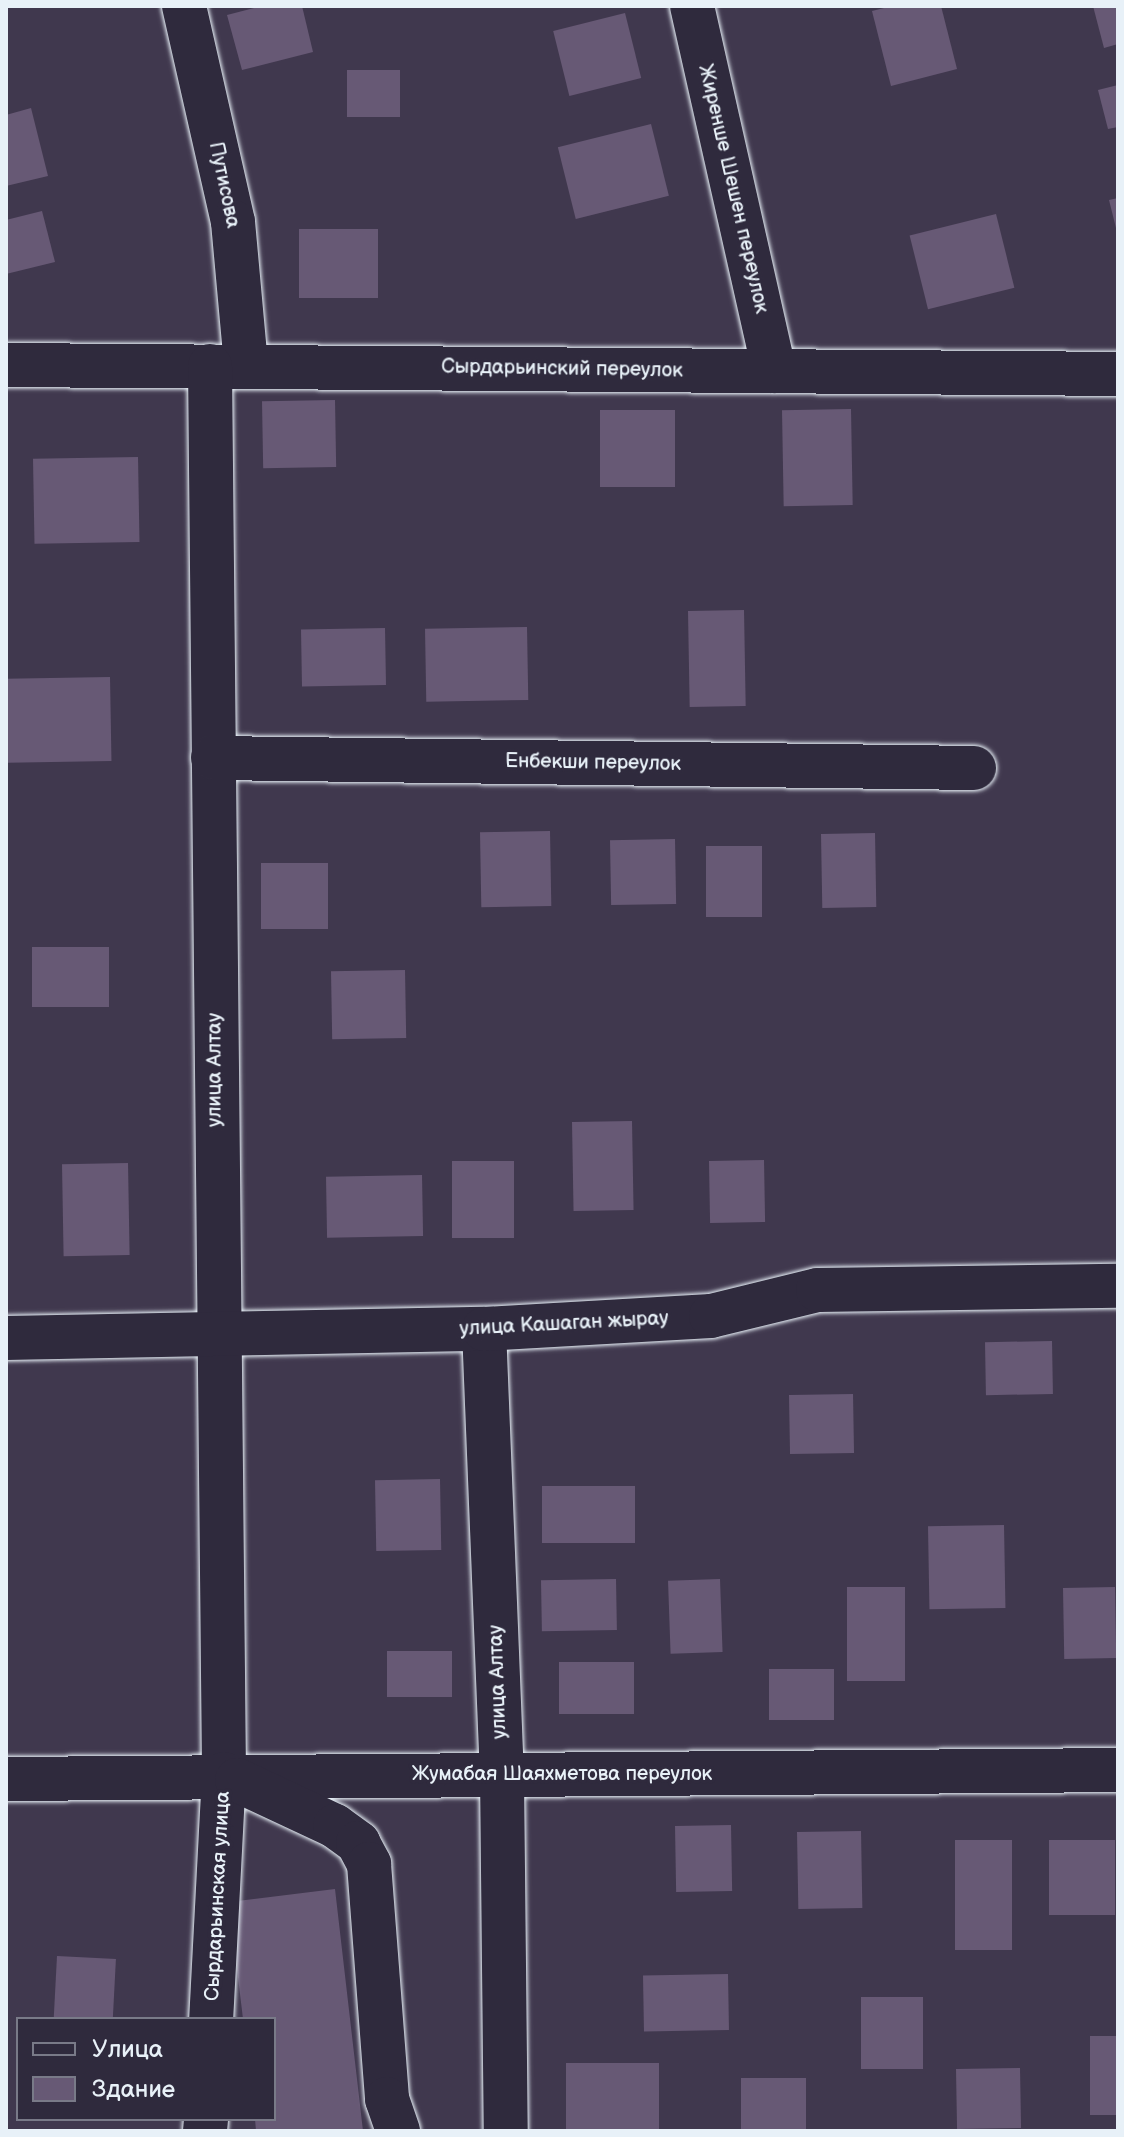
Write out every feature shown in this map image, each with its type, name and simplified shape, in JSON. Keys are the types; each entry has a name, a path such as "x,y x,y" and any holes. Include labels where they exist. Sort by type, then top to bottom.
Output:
{"street":[{"name":"Путисова","path":"184,6 233,222 228,366"},
{"name":"Жиренше Шешен переулок","path":"692,6 774,371"},
{"name":"Сырдарьинский переулок","path":"6,365 1118,374"},
{"name":"улица Алтау","path":"224,1774 213,758 228,366"},
{"name":"Енбекши переулок","path":"213,758 974,768"},
{"name":"улица Кашаган жырау","path":"6,1338 484,1329 711,1316 818,1290 1118,1286"},
{"name":"улица Алтау","path":"484,1329 502,1775 506,2131"},
{"name":"Жумабая Шаяхметова переулок","path":"6,1779 224,1774 1118,1770"},
{"name":"Сырдарьинская улица","path":"211,2017 224,1774"},
{"path":"224,1774 335,1826 358,1843 369,1864 387,2099 398,2131"}],"building":[{"path":"262,6 302,6 313,52 242,70 227,15"},
{"path":"892,6 941,6 957,69 891,86 872,11"},
{"path":"1093,6 1118,6 1118,44 1104,48"},
{"path":"625,13 641,78 569,96 553,31"},
{"path":"347,70 400,70 400,117 347,117"},
{"path":"1118,85 1118,127 1108,129 1098,90"},
{"path":"31,108 48,176 6,186 6,115"},
{"path":"651,124 669,196 576,219 558,147"},
{"path":"1118,198 1118,232 1117,232 1109,200"},
{"path":"42,211 55,262 6,274 6,220"},
{"path":"996,214 1014,288 928,309 910,236"},
{"path":"299,229 378,229 378,298 299,298"},
{"path":"335,400 336,467 263,468 262,401"},
{"path":"851,409 853,505 784,506 782,410"},
{"path":"600,410 675,410 675,487 600,487"},
{"path":"138,457 139,542 34,544 33,459"},
{"path":"744,610 746,706 690,707 688,611"},
{"path":"527,627 528,700 426,702 425,629"},
{"path":"385,628 386,685 302,686 301,629"},
{"path":"110,677 111,761 7,763 6,679"},
{"path":"550,831 551,906 481,907 480,832"},
{"path":"875,833 876,907 822,908 821,834"},
{"path":"675,839 676,904 611,905 610,840"},
{"path":"706,846 762,846 762,917 706,917"},
{"path":"261,863 328,863 328,929 261,929"},
{"path":"32,947 109,947 109,1007 32,1007"},
{"path":"405,970 406,1038 332,1039 331,971"},
{"path":"632,1121 634,1210 574,1211 572,1122"},
{"path":"764,1160 765,1222 710,1223 709,1161"},
{"path":"452,1161 514,1161 514,1238 452,1238"},
{"path":"128,1163 130,1255 64,1256 62,1164"},
{"path":"422,1175 423,1236 327,1238 326,1177"},
{"path":"1052,1341 1053,1394 986,1395 985,1342"},
{"path":"853,1394 854,1453 790,1454 789,1395"},
{"path":"440,1479 441,1550 376,1551 375,1480"},
{"path":"542,1486 635,1486 635,1543 542,1543"},
{"path":"1004,1525 1005,1608 929,1609 928,1526"},
{"path":"616,1579 617,1630 542,1631 541,1580"},
{"path":"720,1579 723,1652 671,1654 668,1581"},
{"path":"847,1587 905,1587 905,1681 847,1681"},
{"path":"1115,1587 1116,1658 1064,1659 1063,1588"},
{"path":"387,1651 452,1651 452,1697 387,1697"},
{"path":"559,1662 634,1662 634,1714 559,1714"},
{"path":"769,1669 834,1669 834,1720 769,1720"},
{"path":"731,1825 732,1891 676,1892 675,1826"},
{"path":"861,1831 862,1908 798,1909 797,1832"},
{"path":"955,1840 1012,1840 1012,1950 955,1950"},
{"path":"1049,1840 1115,1840 1115,1915 1049,1915"},
{"path":"335,1889 363,2131 256,2131 255,2121 276,2121 276,2017 243,2017 229,1902"},
{"path":"57,1956 116,1959 113,2017 54,2017"},
{"path":"728,1974 729,2030 644,2031 643,1975"},
{"path":"861,1997 923,1997 923,2069 861,2069"},
{"path":"1090,2036 1118,2036 1118,2115 1090,2115"},
{"path":"566,2063 659,2063 659,2131 566,2131"},
{"path":"1020,2068 1021,2128 957,2129 956,2069"},
{"path":"741,2078 806,2078 806,2131 741,2131"}]}
